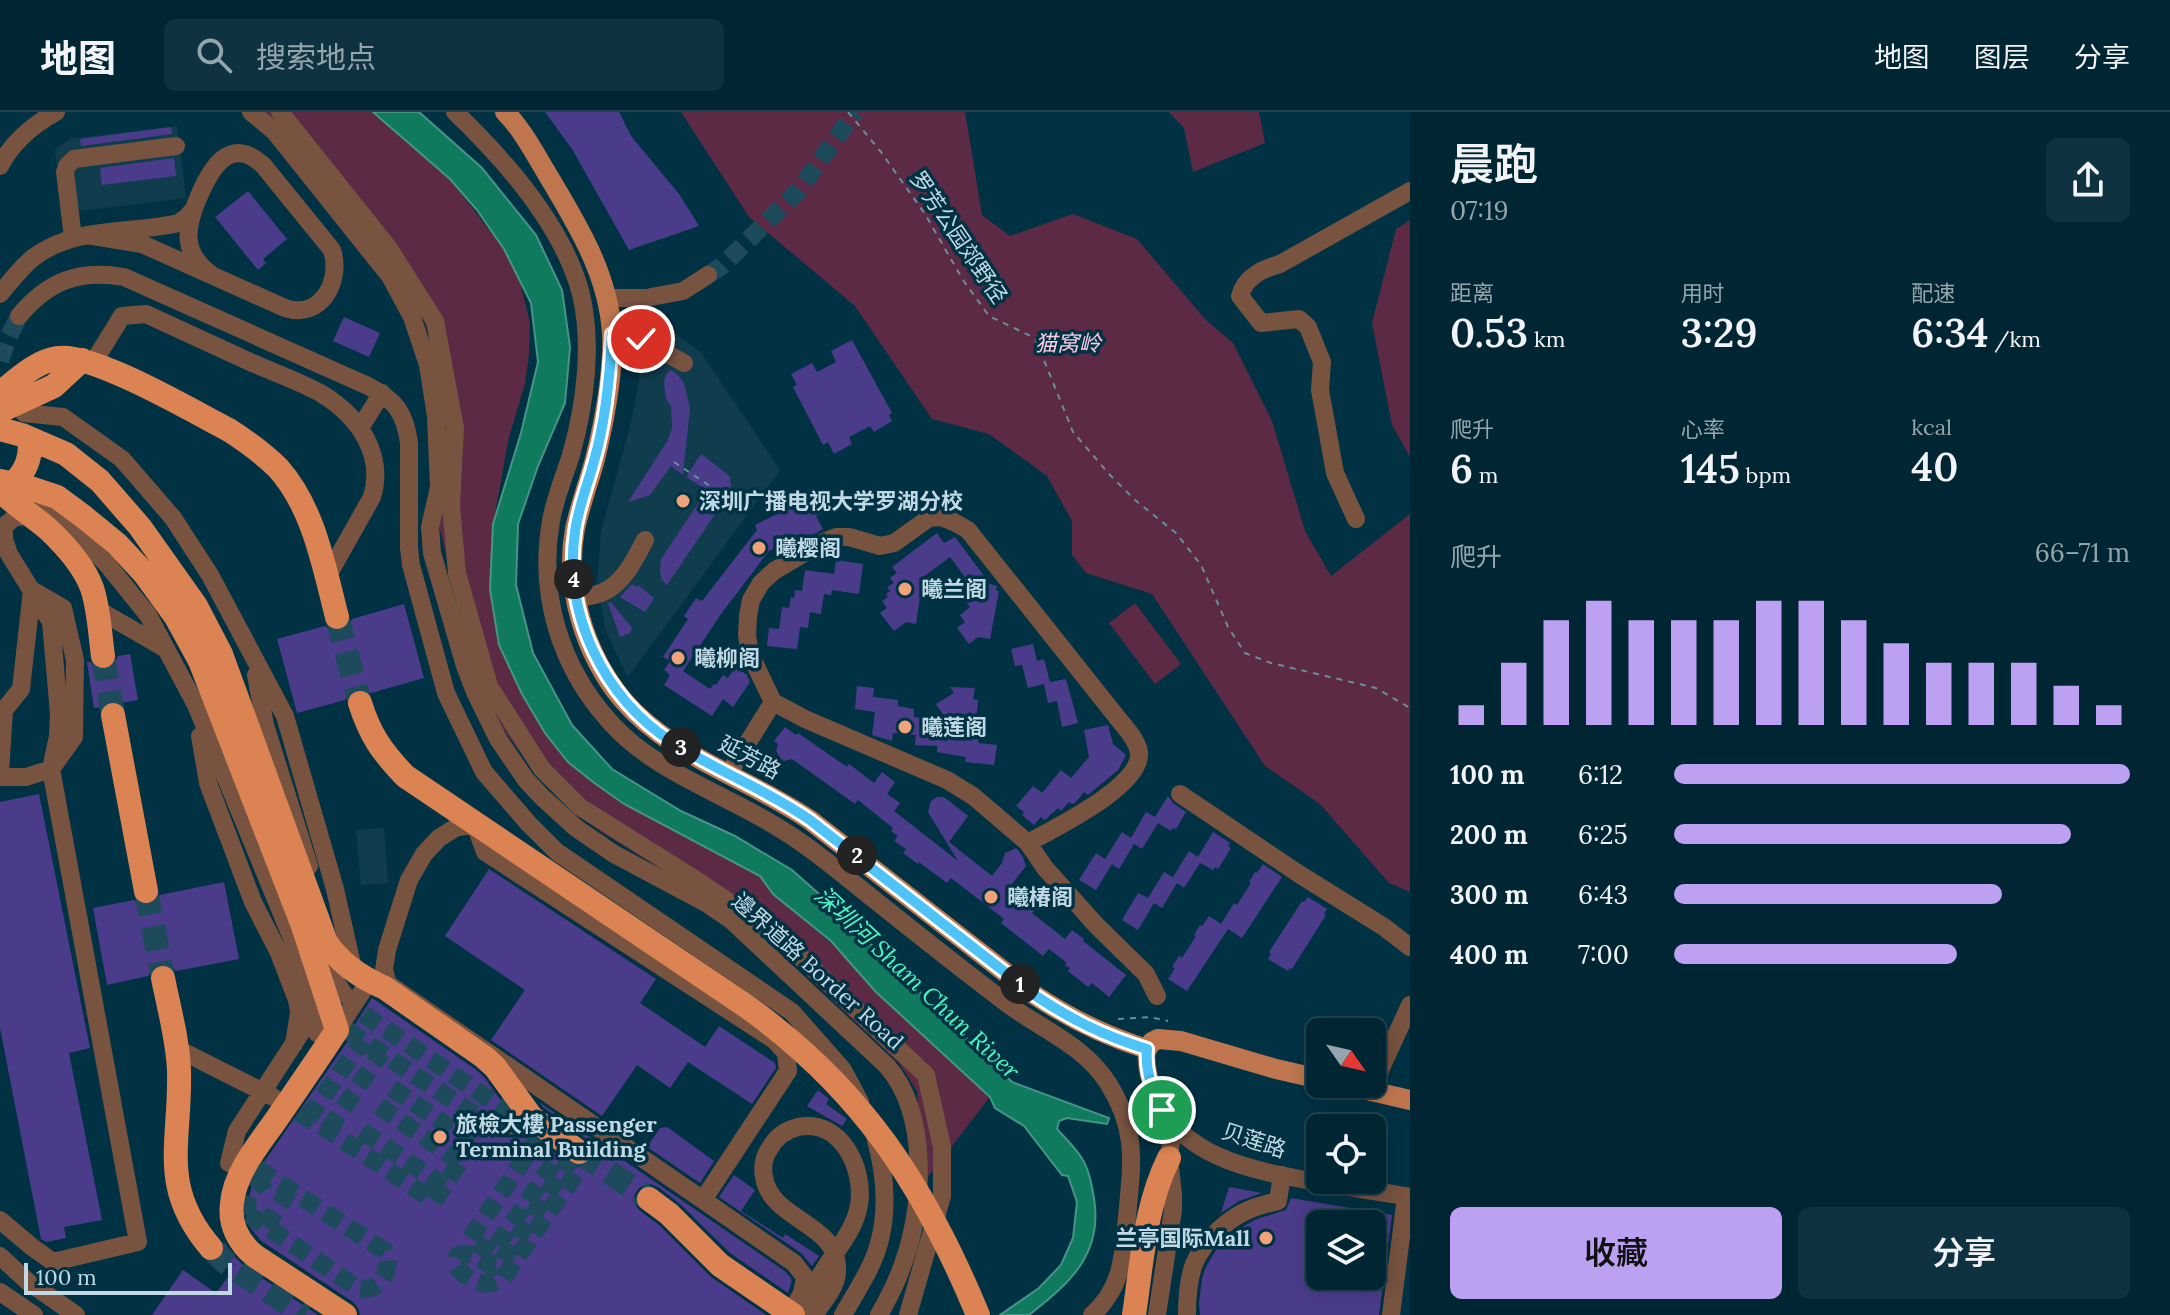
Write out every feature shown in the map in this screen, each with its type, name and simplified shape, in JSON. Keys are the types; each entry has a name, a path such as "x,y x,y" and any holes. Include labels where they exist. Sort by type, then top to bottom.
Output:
{"highway":[{"path":"337,617 310,525 290,484 262,453 229,430 88,362 54,386 6,411 29,439 66,454 100,481 140,527 186,612 205,672 319,970 330,1010 246,1165 233,1193 232,1213 239,1238 249,1251 345,1315"},
{"path":"9,485 25,470 29,461 29,439"},
{"path":"9,485 11,502 62,543 92,588 103,656"},
{"path":"9,485 57,497 117,544 154,585 186,612 221,654 326,942 333,953 361,977 385,988 484,1057 495,1067 524,1109 541,1126 579,1152"},
{"path":"360,703 378,745 405,776 777,1028 832,1077 881,1135 903,1167 955,1259 978,1315"},
{"path":"113,715 146,891"},
{"path":"163,978 179,1069 176,1179 182,1201 195,1227 211,1248"},
{"path":"1134,1315 1149,1215 1159,1179 1169,1158"},
{"path":"649,1199 669,1214 720,1265 793,1315"}],"main road":[{"name":"延芳路","path":"505,112 536,156 585,238 607,298 612,334 610,368 600,432 575,531 573,571 576,599 602,670 623,699 671,742 774,796 810,820 1033,994 1066,1016 1114,1039 1147,1049"},
{"path":"1147,1049 1158,1039 1181,1041 1306,1076"},
{"path":"1386,1095 1410,1100"}],"street":[{"path":"0,147 33,112"},
{"path":"0,166 15,144 56,112"},
{"name":"邊界道路 Border Road","path":"251,112 274,131 390,276 412,317 428,365 436,416 439,487 430,527 434,563 475,692 511,760 542,797 595,842 731,920 887,1066 903,1088 915,1124 917,1198 904,1263 879,1315"},
{"path":"280,112 388,247 435,321 455,428 451,506 457,573 489,686 542,769 580,807 774,932 926,1075 942,1147 942,1196 908,1315"},
{"path":"455,112 488,143 527,191 558,239 580,293 586,325 581,408 551,519 547,562 556,628 576,675 603,713 632,744 656,761 747,809 806,845 1007,1004 1074,1048 1106,1080 1122,1110 1131,1140 1132,1168 1120,1271 1114,1290 1092,1315"},
{"path":"80,236 65,172 69,162 176,146"},
{"path":"80,236 142,244 285,308 300,312 311,309 322,299 333,279 336,265 328,243 263,165 250,157 235,155 216,163 207,177 188,229 190,245 198,263 212,275"},
{"path":"1356,519 1335,473 1320,390 1322,362 1308,327 1299,319 1261,323 1240,296 1243,286 1262,269 1280,264 1410,191"},
{"path":"0,294 35,257 57,244 80,236 179,223 194,209"},
{"path":"19,316 40,294 66,280 94,274 124,277 382,393 395,404 408,431 409,548 414,581 446,693 484,772 557,852 792,1012 843,1070 859,1099 874,1130 882,1159 884,1219 871,1264 843,1315"},
{"path":"607,298 646,298 683,291 708,275"},
{"path":"88,362 122,316 146,314 322,395 349,416 360,428 371,450 376,482 368,505 327,577"},
{"path":"612,334 641,339 684,363"},
{"path":"360,428 382,393"},
{"path":"6,411 63,417 122,459 173,518 210,575 285,716 335,889 349,950 361,977 294,1044"},
{"path":"9,485 106,563 148,615 196,705 305,970 312,998 313,1024 330,1010 349,950"},
{"path":"0,1220 53,1262 138,1242 51,769 59,714 51,622 9,554 4,539 4,526 14,518 30,515"},
{"path":"1028,843 1126,782 1136,768 1140,755 1136,743 1120,721 968,530 941,517 929,518 894,543 880,546 849,537 836,537 774,571 761,583 751,600 747,635 750,654 773,702 805,719 947,780 973,796 1028,843 1045,868 1096,925 1146,974 1157,996"},
{"path":"576,599 604,592 617,582 645,540"},
{"path":"32,590 21,689 4,710 0,775 26,777 51,769"},
{"path":"95,608 166,649"},
{"path":"254,656 265,725 296,819 326,930 331,975 330,1010"},
{"path":"729,773 773,702"},
{"path":"196,705 208,783 253,902 279,953 299,1013 294,1044 268,1094 238,1138 229,1163"},
{"path":"1180,794 1410,947"},
{"path":"703,1200 788,1071 786,1053 774,1040 485,852 475,824 455,828 439,838 424,854 409,880 387,950 384,970 388,984 794,1263 805,1277 793,1315"},
{"path":"253,902 298,940 327,926 335,889"},
{"path":"279,953 305,976 330,1010"},
{"path":"1386,1057 1410,1005"},
{"path":"176,1048 268,1094"},
{"name":"贝莲路","path":"1147,1049 1148,1076 1158,1103 1173,1125 1191,1142 1210,1153 1253,1169 1408,1197"},
{"path":"499,1125 541,1126"},
{"path":"1157,1315 1173,1210 1169,1158 1173,1125"},
{"path":"793,1315 825,1268 855,1221 860,1192 857,1172 844,1144 832,1133 818,1127 802,1126 787,1131 775,1140 764,1162 764,1179 770,1194 781,1206 826,1239 836,1258 837,1275 833,1286 814,1315"},
{"path":"1266,1217 1276,1208 1282,1175"},
{"path":"1391,1315 1408,1197"},
{"path":"1187,1315 1187,1295 1194,1264 1208,1242 1230,1221 1252,1208 1278,1201"},
{"path":"0,1256 27,1281 76,1315"},
{"path":"0,1292 34,1315"}],"path":[{"name":"罗芳公园郊野径","path":"848,112 925,214 963,280 989,316 1035,338 1073,432 1109,474 1176,533 1193,554 1201,565 1228,627 1245,653 1271,663 1376,688 1410,708"},
{"path":"674,462 710,486"},
{"path":"1118,1019 1150,1017 1169,1022"}],"shaded area":[{"path":"373,112 419,112 482,168 536,235 562,290 570,347 565,403 518,524 516,585 533,653 572,725 612,769 681,811 735,836 792,870 1012,1082 1109,1118 1107,1124 1067,1118 1059,1121 1057,1129 1079,1153 1089,1175 1094,1198 1093,1235 1088,1251 1070,1279 1029,1315 1000,1315 1039,1288 1061,1265 1073,1238 1077,1202 1068,1176 1062,1175 1024,1126 995,1108 990,1097 876,992 831,941 773,894 760,876 624,804 593,782 568,762 545,733 522,694 499,645 490,589 493,524 521,433 538,362 531,303 504,249 477,210 450,179"},
{"path":"177,126 186,198 63,213 55,150 70,139"},
{"name":"深圳广播电视大学罗湖分校","path":"662,323 702,354 780,470 628,677 606,632 597,585 601,532 639,383 640,326"},
{"path":"384,828 388,883 361,885 356,830"}],"green space":[{"path":"264,112 373,112 450,179 504,249 520,282 530,323 525,384 509,437 493,524 490,588 499,645 518,686 619,801 760,876 773,894 837,948 990,1097 924,1182 917,1091 899,1063 757,929 603,833 564,803 502,728 475,669 438,522 446,429 429,333 416,303"},
{"name":"猫窝岭","path":"681,112 965,112 982,215 1010,236 1073,214 1137,239 1205,319 1233,343 1272,421 1305,531 1331,576 1410,514 1410,892 1389,883 1320,804 1265,766 1152,594 1086,573 1072,555 1072,521 1047,476 989,434 932,419 855,306 749,217"},
{"path":"1169,112 1259,112 1265,143 1193,172 1184,128"},
{"path":"1410,220 1410,457 1392,425 1372,323 1396,229"},
{"path":"1135,603 1181,664 1155,684 1109,623"}],"building":[{"path":"545,112 619,112 631,136 679,194 699,226 629,250 572,149"},
{"path":"171,127 172,134 81,146 80,139"},
{"path":"174,158 176,176 102,185 100,168"},
{"path":"248,191 287,239 263,259 266,263 258,270 215,217"},
{"path":"344,317 380,333 369,357 333,341"},
{"path":"852,340 892,413 889,415 892,421 874,432 870,426 849,437 852,444 834,454 828,442 823,445 793,387 797,385 791,374 812,363 817,372 836,362 831,351"},
{"path":"671,370 684,383 690,408 683,475 671,466 650,495 628,502 668,440 672,428 671,406 666,399 664,382"},
{"path":"701,454 730,477 731,486 667,585 661,579 661,559 707,490 686,477"},
{"path":"806,491 810,499 817,495 825,512 816,516 823,529 798,543 795,538 769,551 683,671 710,689 723,675 728,678 735,667 747,675 750,682 733,707 723,699 712,716 664,685 670,675 664,670 670,661 663,657 688,619 684,616 696,598 702,601 757,530 755,525 783,511 779,504"},
{"name":"曦兰阁","path":"937,533 944,543 955,537 990,584 997,586 996,591 999,591 990,639 978,637 969,644 957,628 965,622 960,615 970,607 963,598 969,594 970,584 950,557 923,577 916,624 906,622 894,631 880,613 887,608 882,601 888,597 886,594 890,591 887,587 894,583 890,578 897,573 892,567"},
{"path":"836,560 863,564 859,594 832,590 831,595 824,594 821,614 810,612 808,628 800,627 797,649 767,646 769,628 779,629 782,607 789,608 795,590 802,591 805,570 834,574"},
{"path":"632,584 654,598 645,612 620,597"},
{"path":"611,602 632,628 630,633 620,637 608,603"},
{"path":"404,604 424,678 371,693 356,689 345,700 297,713 277,639 325,626 332,631 341,631 348,627 352,619"},
{"path":"1033,644 1037,661 1044,659 1050,682 1066,679 1078,723 1062,727 1057,701 1048,703 1044,684 1028,688 1022,665 1015,666 1011,649"},
{"path":"130,654 138,700 121,703 110,700 94,708 87,662 96,669 106,671 113,667 118,656"},
{"name":"曦莲阁","path":"857,686 874,688 873,697 898,700 898,706 914,709 914,717 947,721 936,704 954,693 950,687 975,688 973,699 978,700 976,721 981,722 978,743 997,745 994,765 965,762 966,757 937,752 937,746 915,745 916,735 893,733 892,741 872,735 875,712 855,709"},
{"path":"1108,725 1113,744 1126,755 1118,770 1088,795 1084,792 1076,802 1069,802 1061,811 1058,808 1045,820 1041,817 1034,825 1022,815 1024,812 1016,806 1033,786 1042,793 1061,770 1071,778 1089,757 1084,730"},
{"name":"曦椿阁","path":"785,727 847,767 849,764 874,783 882,772 895,782 887,794 900,803 894,811 958,861 928,812 931,801 937,797 944,797 968,816 949,842 992,876 1005,853 1016,848 1026,866 1008,889 1065,939 1072,930 1126,975 1109,997 1092,983 1088,987 1068,971 1067,963 1049,949 1043,956 1001,923 1004,919 951,878 947,883 903,853 906,849 894,841 898,836 891,831 893,828 858,800 855,804 792,759 781,759 776,751 778,744 774,741"},
{"path":"39,794 90,1048 69,1053 102,1220 64,1227 66,1238 46,1242 41,1239 0,1028 0,802"},
{"path":"1168,796 1186,812 1176,829 1171,831 1158,823 1142,849 1134,844 1119,869 1112,864 1096,890 1079,880 1096,853 1105,859 1122,832 1131,838 1146,812 1155,817"},
{"path":"1213,832 1230,843 1228,846 1231,848 1218,869 1215,867 1213,870 1200,863 1184,888 1177,883 1162,908 1154,903 1138,930 1122,920 1138,893 1148,898 1164,872 1173,877 1189,851 1198,857"},
{"path":"1263,864 1282,877 1242,938 1228,929 1187,991 1168,979 1175,968 1172,967 1179,956 1182,958 1200,925 1209,916 1221,924"},
{"path":"489,869 656,979 640,1003 705,1047 719,1026 775,1063 776,1068 752,1104 688,1062 670,1088 637,1065 602,1116 491,1040 525,990 445,936"},
{"path":"224,882 239,959 176,971 168,964 161,963 153,967 148,976 107,985 93,908 134,900 140,905 150,906 160,895"},
{"path":"1308,897 1327,909 1326,915 1288,971 1268,959 1269,952 1302,901"},
{"name":"旅檢大樓 Passenger Terminal Building","path":"372,998 484,1077 510,1113 498,1113 489,1118 487,1126 492,1135 534,1138 578,1167 591,1161 594,1154 588,1140 539,1102 786,1272 792,1280 788,1293 730,1253 679,1203 650,1184 638,1189 634,1196 639,1210 659,1225 711,1277 766,1315 360,1315 353,1302 260,1240 250,1227 246,1211 252,1185 262,1165 350,1038 352,1029"},
{"path":"818,1090 829,1099 826,1104 847,1119 842,1126 807,1106"},
{"path":"667,1127 714,1161 700,1183 647,1147 660,1128"},
{"path":"734,1175 755,1190 741,1211 819,1256 812,1266 801,1253 719,1197"},
{"path":"1229,1187 1262,1193 1239,1201 1221,1213"},
{"path":"1291,1198 1362,1210 1306,1210 1306,1290 1382,1290 1379,1315 1200,1315 1202,1279 1214,1253 1226,1239 1257,1219 1286,1210"},
{"path":"1386,1214 1392,1215 1386,1261"},
{"path":"224,1242 245,1267 318,1315 152,1315 183,1270 216,1293 231,1273 221,1258 225,1253"}],"tunnel":[{"path":"708,275 722,266 798,191 855,112"},
{"path":"0,361 19,316"},
{"path":"337,617 360,703"},
{"path":"103,656 113,715"},
{"path":"146,891 163,978"},
{"path":"341,999 535,1130"},
{"path":"275,1099 328,1130 434,1201 486,1122 330,1019"},
{"path":"308,1118 363,1040"},
{"path":"328,1130 382,1052"},
{"path":"392,1088 473,1143"},
{"path":"379,1106 460,1162"},
{"path":"362,1131 444,1186"},
{"path":"541,1134 470,1239 492,1253 554,1162"},
{"path":"579,1152 649,1199"},
{"path":"232,1194 235,1204 248,1214 359,1289 373,1287 383,1278 387,1265 385,1251 270,1177 241,1153"},
{"path":"573,1156 500,1264 493,1267 475,1256 462,1254 457,1256 455,1264 464,1275 483,1284 503,1278 583,1163"},
{"path":"248,1214 251,1191 270,1177"},
{"path":"265,1227 290,1189"},
{"path":"211,1248 225,1262 305,1315"}],"place":[{"name":"深圳广播电视大学罗湖分校","path":"683,501"},
{"name":"曦樱阁","path":"759,548"},
{"name":"曦兰阁","path":"905,589"},
{"name":"曦柳阁","path":"678,658"},
{"name":"曦莲阁","path":"905,727"},
{"name":"曦椿阁","path":"991,897"},
{"name":"旅檢大樓 Passenger Terminal Building","path":"440,1137"},
{"name":"兰亭国际Mall","path":"1266,1238"}],"route":[{"path":"641,339 612,334 603,419 575,531 573,571 576,599 602,670 623,699 671,742 774,796 810,820 1033,994 1092,1029 1147,1049 1148,1076 1162,1110"}],"water label":[{"name":"深圳河 Sham Chun River","path":"917,983"}]}
